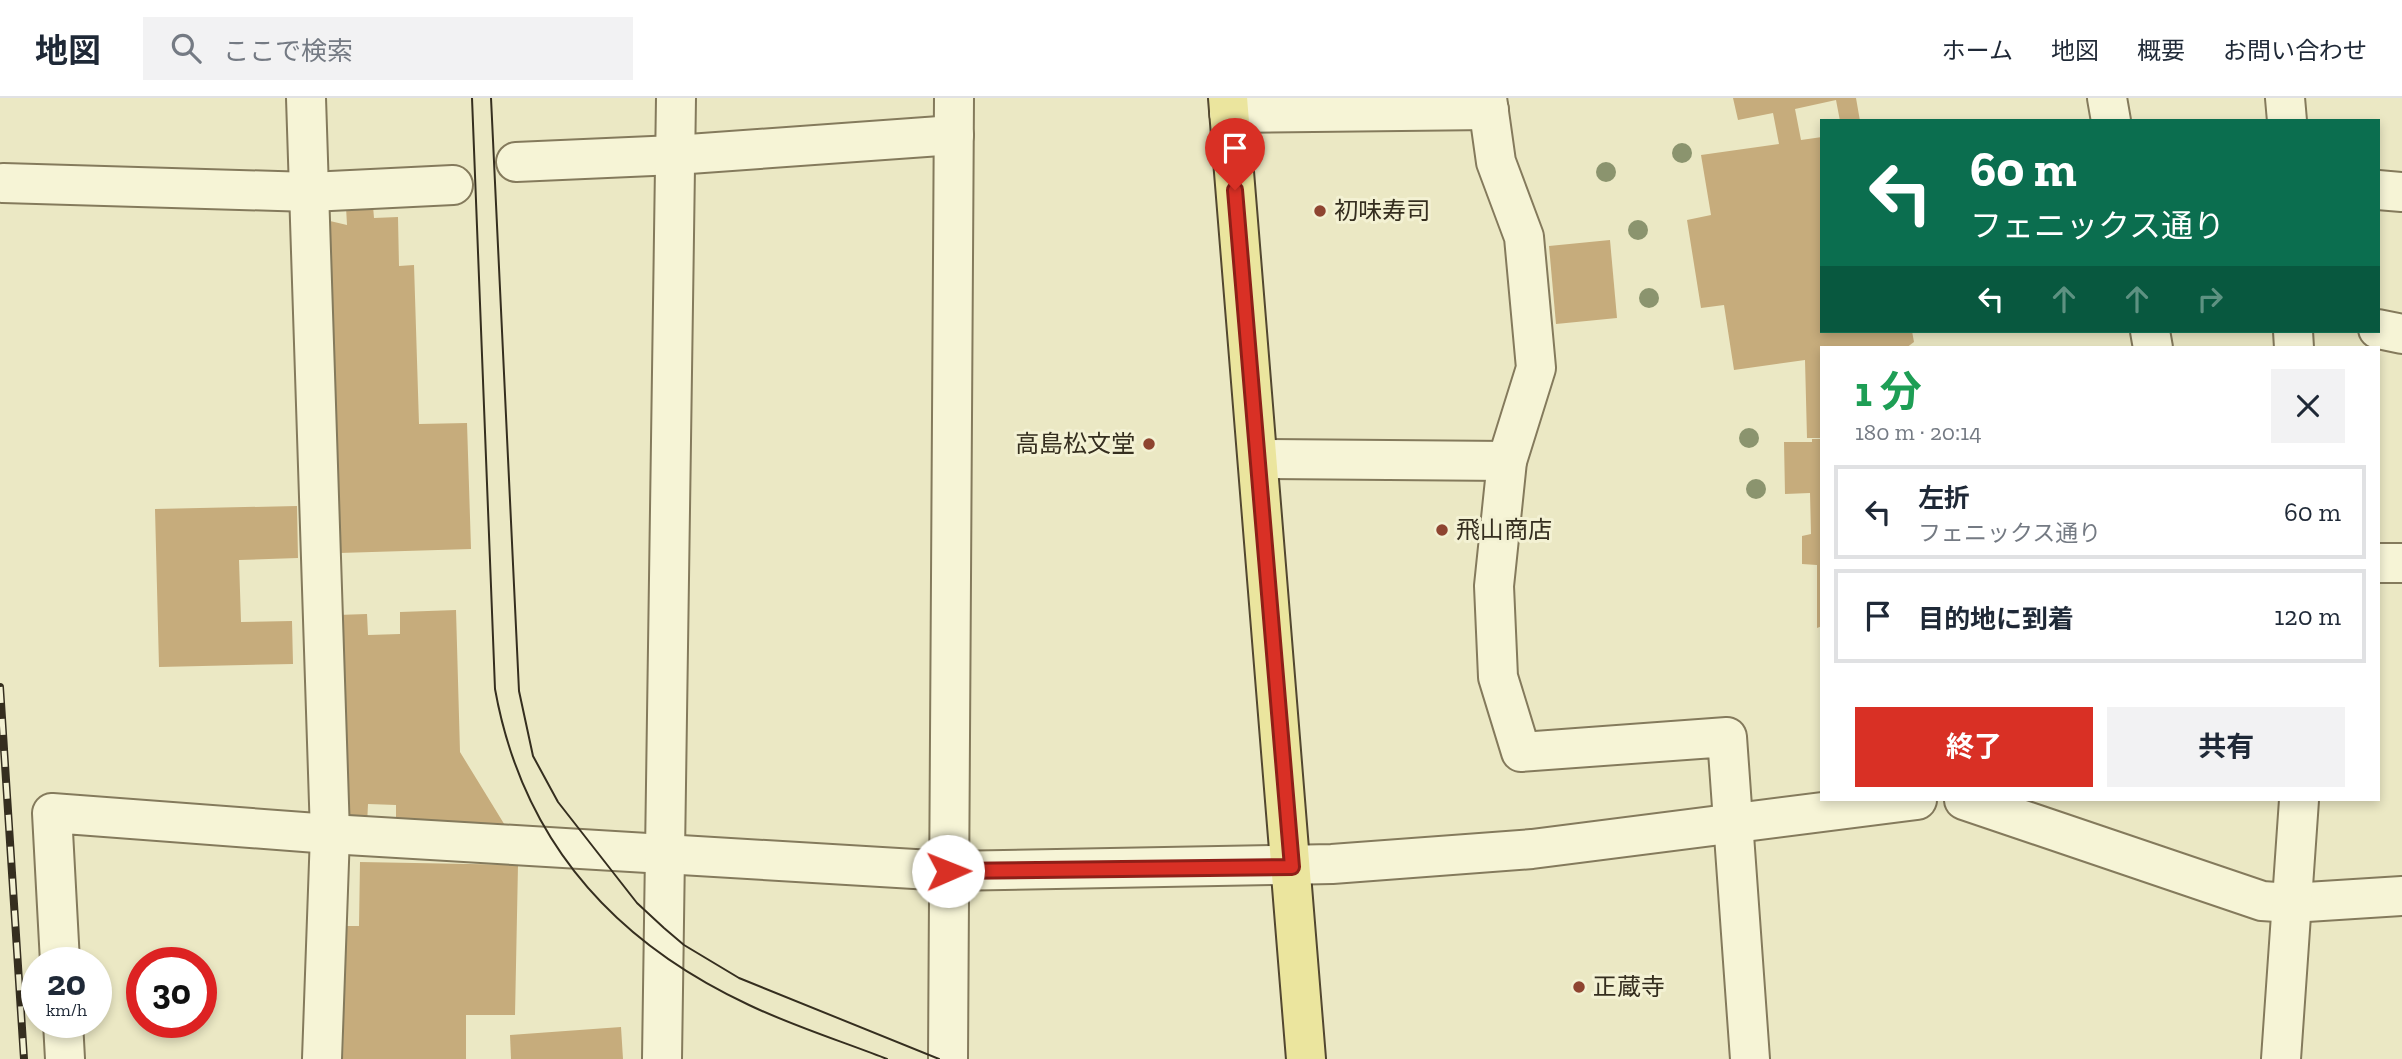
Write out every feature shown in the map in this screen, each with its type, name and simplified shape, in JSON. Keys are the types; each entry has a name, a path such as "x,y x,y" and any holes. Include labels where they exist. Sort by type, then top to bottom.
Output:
{"main road":[{"path":"1228,106 1306,1059"}],"street":[{"path":"306,98 330,834 322,1059"},
{"path":"662,1059 676,98"},
{"path":"2107,98 2111,119"},
{"path":"2285,98 2287,119"},
{"path":"1228,106 1488,104 1496,162 1524,237 1536,368 1507,461 1494,586 1498,677 1521,752 1727,737 1750,1059"},
{"path":"516,162 675,155 954,116 948,1059"},
{"path":"3,183 310,192 453,185"},
{"path":"2380,190 2402,192"},
{"path":"2380,329 2402,334"},
{"path":"1258,459 1507,461"},
{"path":"2380,563 2402,564"},
{"path":"59,947 52,813 330,834 948,871 1292,867 1532,849 1908,801"},
{"path":"1967,801 2262,901 2291,904 2402,896"},
{"path":"2281,1059 2298,801"},
{"path":"64,1038 65,1059"}],"building":[{"path":"1733,98 1856,98 1860,119 1840,119 1836,100 1795,109 1801,140 1820,137 1820,333 1912,333 1914,342 1909,346 1820,346 1820,438 1807,438 1805,360 1734,370 1724,305 1701,308 1687,220 1711,215 1701,155 1779,144 1773,113 1738,120"},
{"path":"373,206 374,218 398,217 399,266 414,265 419,424 467,423 471,549 339,553 330,221 347,225 346,207"},
{"path":"1610,240 1617,318 1556,324 1549,246"},
{"path":"1812,439 1820,439 1820,627 1817,628 1817,565 1802,564 1802,536 1811,534 1810,493 1785,494 1784,442 1812,442"},
{"path":"297,506 298,558 239,560 241,622 292,621 293,664 159,667 155,509"},
{"path":"456,610 460,752 506,827 396,825 396,805 368,804 367,825 356,825 344,810 337,615 367,614 368,635 400,634 400,612"},
{"path":"360,862 518,865 515,1015 466,1015 466,1059 343,1059 345,926 359,926"},
{"path":"621,1027 623,1059 511,1059 510,1035"}],"tram line":[{"path":"472,98 495,689 508,743 527,793 551,838 581,879 616,916 655,950 700,979 749,1005 887,1059"},
{"path":"491,98 519,691 533,756 558,802 637,903 684,945 739,978 939,1059"}],"railway":[{"path":"0,687 24,1059"}],"place":[{"name":"初味寿司","path":"1320,211"},
{"name":"高島松文堂","path":"1149,444"},
{"name":"飛山商店","path":"1442,530"},
{"name":"正蔵寺","path":"1579,987"}],"route":[{"path":"948,871 1292,867 1235,190"}]}
